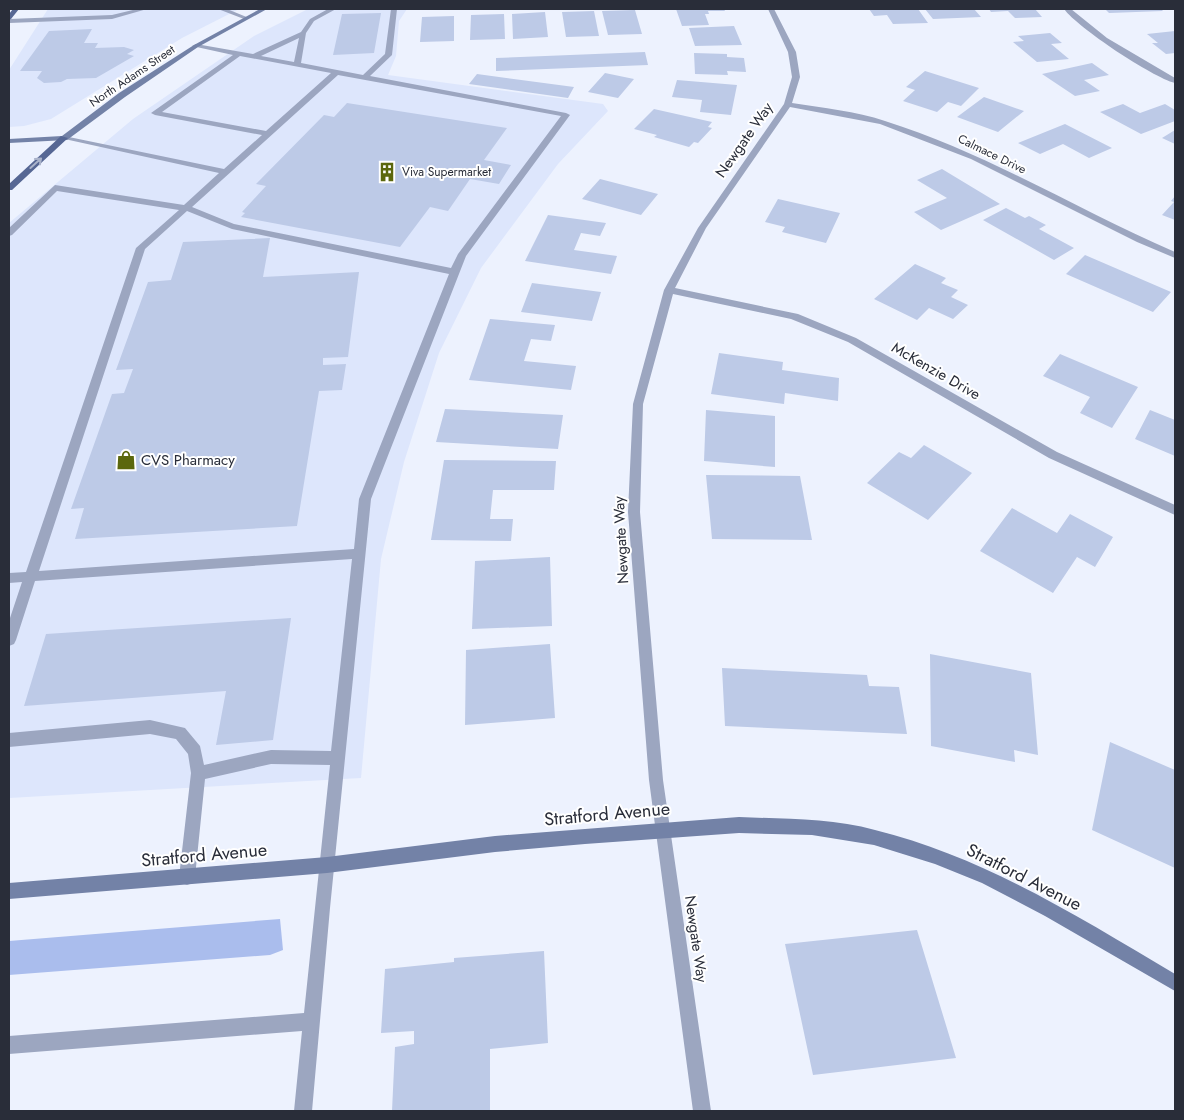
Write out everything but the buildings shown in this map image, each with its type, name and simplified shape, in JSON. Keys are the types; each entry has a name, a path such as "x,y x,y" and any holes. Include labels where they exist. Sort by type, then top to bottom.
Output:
{"main road":[{"path":"9,20 16,9"},
{"path":"9,188 64,138"}],"street":[{"path":"9,20 112,17 144,9"},
{"path":"221,9 246,18"},
{"name":"North Adams Street","path":"64,138 122,95 196,46 264,9"},
{"path":"297,64 303,33 312,20 333,9"},
{"path":"365,77 388,55 394,9"},
{"name":"Newgate Way","path":"702,1111 672,884 662,830 656,780 634,512 638,404 670,290 702,228 788,104 796,77 792,52 771,9"},
{"path":"1067,9 1086,25 1140,61 1175,81"},
{"path":"253,56 303,33"},
{"path":"196,46 566,115 461,256 365,499 303,1111"},
{"path":"239,54 155,113 268,134"},
{"path":"9,640 142,248 337,72"},
{"name":"Calmace Drive","path":"788,104 882,122 958,150 1140,240 1175,255"},
{"path":"9,140 64,138 226,172"},
{"path":"9,234 55,188 186,208 232,226 455,272"},
{"name":"McKenzie Drive","path":"670,290 794,316 852,340 1053,455 1175,510"},
{"path":"9,578 359,554"},
{"path":"9,740 150,727 180,733 195,751 198,773 187,877"},
{"path":"198,773 272,757 338,758"},
{"name":"Stratford Avenue","path":"9,891 327,865 494,844 662,830 739,824 812,826 874,837 935,856 987,877 1051,910 1175,983"},
{"path":"9,1046 312,1021"}],"shaded area":[{"path":"48,9 239,9 182,38 51,119 24,126 9,127 9,70"},
{"path":"308,9 407,9 399,21 396,56 388,75 603,104 608,111 558,164 481,268 439,353 404,462 381,559 361,778 9,798 9,223 133,119 254,36"},
{"path":"280,919 283,950 270,955 9,975 9,941"}],"place":[{"name":"Viva Supermarket","path":"387,172"},
{"name":"CVS Pharmacy","path":"126,460"}]}
